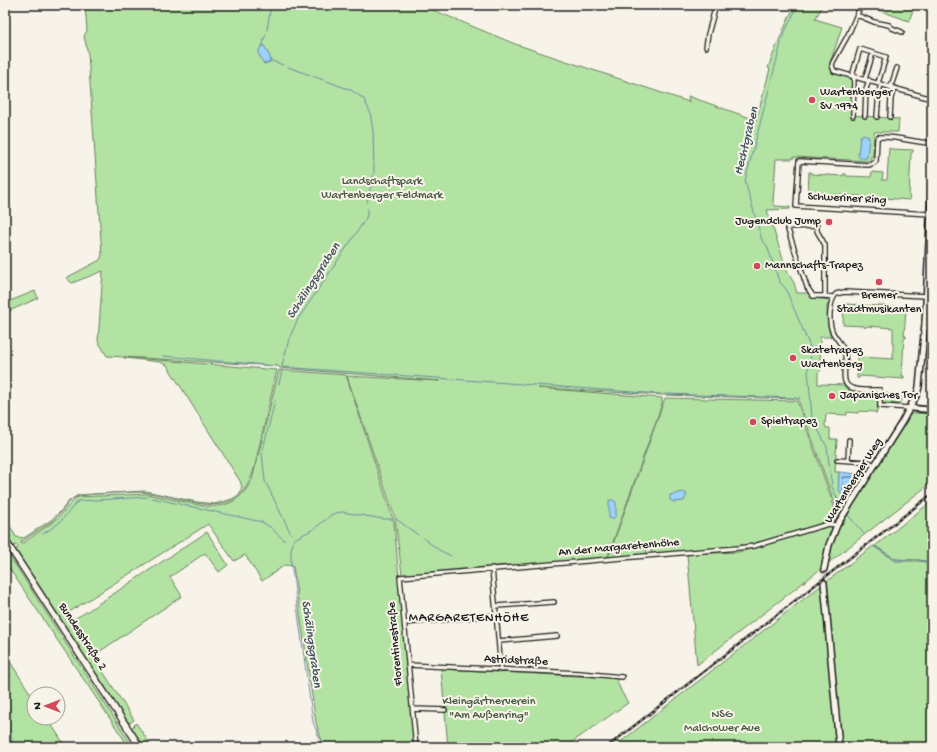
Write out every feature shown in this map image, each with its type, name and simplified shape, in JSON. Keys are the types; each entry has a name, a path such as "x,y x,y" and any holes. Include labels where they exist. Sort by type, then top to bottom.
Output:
{"main road":[{"path":"932,48 932,56"},
{"name":"Wartenberger Weg","path":"824,569 829,545 837,525 902,422 917,394 920,382 925,327 930,255 932,182"},
{"name":"Bundesstraße 2","path":"5,540 140,747"},
{"path":"824,583 839,747"}],"street":[{"path":"706,47 716,5"},
{"path":"861,5 832,65 835,72 880,83 932,99"},
{"path":"857,15 874,22 888,25 902,32"},
{"path":"853,116 853,76 860,49 886,57 880,83 877,117"},
{"path":"865,116 867,80 873,53"},
{"path":"890,117 892,87 897,68"},
{"name":"Schweriner Ring","path":"930,214 796,206 799,161 869,165 876,161 878,137 910,139 932,144"},
{"path":"825,296 824,246 817,231 817,226 787,227 807,287 814,296 833,297 836,294 844,292 926,296"},
{"path":"833,297 830,325 845,356 845,379 848,385 855,389 880,390 880,406 932,410"},
{"path":"925,327 932,328"},
{"path":"848,460 849,440"},
{"path":"837,460 869,462 874,465"},
{"name":"An der Margaretenhöhe","path":"400,577 738,548 754,546 828,524 837,525"},
{"path":"492,568 501,670"},
{"name":"Florentinestraße","path":"400,577 416,747"},
{"path":"496,606 554,602"},
{"path":"404,623 496,615"},
{"path":"499,641 557,636"},
{"name":"Astridstraße","path":"408,665 584,673 622,677"},
{"path":"413,709 445,710"}],"green space":[{"name":"Landschaftspark Wartenberger Feldmark","path":"85,5 421,5 515,44 689,102 688,96 756,120 770,69 768,68 795,5 823,5 815,19 842,27 830,63 832,73 851,77 851,80 854,80 852,115 899,119 898,132 874,132 873,156 871,156 871,160 869,161 793,157 793,159 776,159 773,202 775,206 790,207 790,209 767,210 787,271 794,283 797,293 809,293 812,298 831,300 827,305 827,317 831,337 820,337 821,370 818,373 818,384 846,385 859,391 859,393 868,393 868,391 878,394 876,414 876,412 859,411 858,413 847,412 847,415 826,414 825,425 826,428 830,428 830,439 837,439 835,472 839,472 839,488 842,493 850,499 841,513 837,510 798,399 662,395 538,388 662,398 662,404 608,556 606,558 402,575 395,518 347,376 440,381 280,368 278,366 107,356 98,341 103,271 72,283 66,278 100,260 102,255 88,54 84,36 87,31"},
{"path":"864,5 915,5 909,21"},
{"path":"889,148 913,150 911,153 910,200 808,194 809,172 811,172 811,174 843,176 843,174 846,174 846,176 871,177 872,172 883,173 882,180 887,180"},
{"path":"35,291 38,298 5,313 5,303"},
{"path":"844,303 908,308 906,310 904,335 906,338 904,338 902,376 904,376 904,379 860,376 857,378 858,356 893,359 893,328 867,326 865,328 864,326 843,325"},
{"path":"124,357 277,370 254,469 246,487 239,495 242,487 240,481 167,365 160,362"},
{"path":"279,370 346,375 394,522 414,747 324,747 316,723 293,566 285,565 262,581 245,555 234,561 208,524 66,614 70,621 83,614 207,532 228,565 219,572 205,553 170,577 182,596 93,656 134,720 130,723 127,721 16,550 18,547 17,545 13,546 5,533 5,517 16,537 24,538 51,520 72,499 54,520 21,542 22,544 57,519 78,497 147,494 204,506 220,506 232,502 243,493 252,480"},
{"path":"886,392 886,394 902,395 903,393 907,393 899,404 884,403 884,405 882,404 882,395"},
{"path":"665,398 797,401 836,512 834,521 745,546 653,554 651,552 651,546 648,545 646,554 608,558"},
{"path":"915,413 932,414 932,482 827,564 832,543 840,523 909,415"},
{"path":"145,491 197,502 215,504 232,499 239,495 236,498 224,503 210,505 141,492 88,495 79,496 72,499 78,495"},
{"path":"932,501 932,562 896,559 875,546"},
{"path":"829,526 832,527 832,532 822,563 822,568 697,665 687,554 740,552"},
{"name":"NSG Malchower Aue","path":"873,546 896,561 919,561 932,563 932,747 614,747 818,588"},
{"path":"5,549 133,747 129,747 5,562"},
{"path":"5,654 26,687 26,726 52,726 66,747 5,747"},
{"name":"Kleingärtnerverein \"Am Außenring\"","path":"441,669 616,678 628,703 565,747 448,747"},
{"path":"136,723 152,747 144,747 132,728"}],"water":[{"path":"262,45 265,47 271,59 270,62 264,64 258,53"},
{"path":"864,134 869,137 867,158 860,158 858,155 860,136"},
{"path":"839,472 859,474 863,477 849,499 840,491 838,485"},
{"path":"683,492 687,494 684,501 674,502 670,500 670,495"},
{"path":"609,500 616,502 616,515 613,519 609,518"}],"waterway":[{"name":"Schälingsgraben","path":"267,30 271,5"},
{"name":"Hechtgraben","path":"791,302 786,289 779,281 767,246 762,240 745,181 783,36 798,5"},
{"name":"Schälingsgraben","path":"263,46 266,35"},
{"name":"Schälingsgraben","path":"269,60 283,65"},
{"name":"Schälingsgraben","path":"288,67 351,90 364,99 370,112 373,131 374,172 367,202"},
{"name":"Schälingsgraben","path":"282,366 289,339 298,319 366,218 368,209"},
{"name":"Hechtgraben","path":"792,304 811,349 808,370 812,418 827,447 832,487 843,510"},
{"path":"163,356 276,366"},
{"path":"282,367 661,394"},
{"name":"Schälingsgraben","path":"279,384 282,370"},
{"path":"665,394 796,398"},
{"name":"Schälingsgraben","path":"275,401 262,453 265,481 291,534"},
{"path":"43,534 59,523 78,501 148,497"},
{"path":"152,498 262,522 270,527 285,541"},
{"name":"Schälingsgraben","path":"323,747 313,722 291,562 291,550 294,539 314,529 335,513 342,512 383,519 393,519"},
{"name":"Hechtgraben","path":"847,514 864,534"},
{"path":"396,519 418,535"},
{"path":"423,538 439,550 451,556"},
{"name":"Hechtgraben","path":"874,546 895,560 913,560"},
{"name":"Hechtgraben","path":"918,560 932,563"},
{"path":"5,726 11,734 13,747"}],"tunnel":[{"path":"824,569 824,583"}],"railway":[{"path":"607,747 932,494"}],"place":[{"name":"Wartenberger SV 1974","path":"812,100"},
{"name":"Jugendclub Jump","path":"829,222"},
{"name":"Mannschafts-Trapez","path":"757,266"},
{"name":"Bremer Stadtmusikanten","path":"879,282"},
{"name":"Skatetrapez Wartenberg","path":"793,358"},
{"name":"Japanisches Tor","path":"832,396"},
{"name":"Spieltrapez","path":"753,422"}],"district":[{"name":"MARGARETENHÖHE","path":"469,618"}]}
